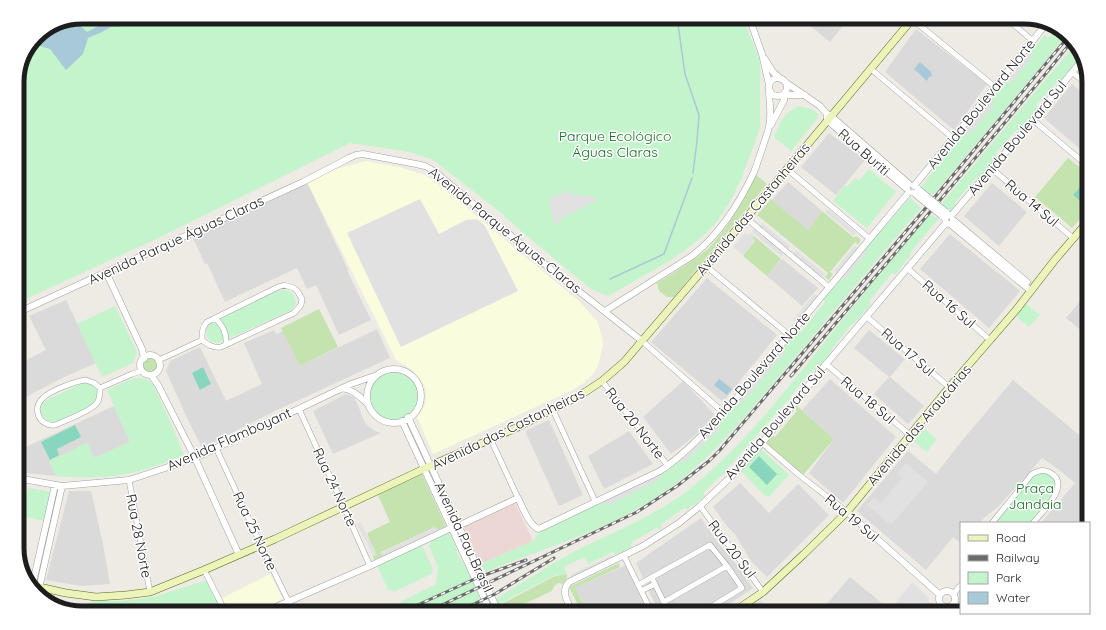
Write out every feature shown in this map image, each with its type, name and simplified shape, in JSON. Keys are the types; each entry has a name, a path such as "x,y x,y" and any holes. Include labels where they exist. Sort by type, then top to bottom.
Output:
{"main road":[{"name":"Avenida das Castanheiras","path":"41,589 96,597 150,592 239,555 491,440 580,396 602,381 624,362 787,169 828,116 871,69 908,24"},
{"name":"Avenida das Araucárias","path":"742,606 763,592 847,512 1082,228"}],"street":[{"path":"751,24 762,54 769,87 770,119 768,132"},
{"path":"920,24 995,87"},
{"path":"1013,24 1033,41"},
{"name":"Avenida Boulevard Norte","path":"518,498 534,526 538,528 544,527 595,501 660,471 694,444 724,413 830,287 1044,27"},
{"path":"605,311 692,256 702,248 720,228 739,200 753,172 768,132 786,96 785,93 787,86 783,80 773,72 762,54"},
{"name":"Avenida Boulevard Sul","path":"570,606 565,595 565,588 569,582 624,556 661,535 700,506 737,471 762,443 948,218 1033,120 1079,63"},
{"path":"871,69 953,138"},
{"path":"1072,72 1082,80"},
{"path":"769,87 775,78 783,80"},
{"name":"Rua Buriti","path":"783,80 820,106 828,116 912,189 1032,289"},
{"path":"769,87 770,91 774,95 780,96 785,93"},
{"path":"785,93 788,95 805,95"},
{"path":"1033,120 1082,161"},
{"name":"Avenida Parque Águas Claras","path":"24,310 303,182 348,158 363,154 425,166 434,171 552,270 642,341"},
{"name":"Rua 14 Sul","path":"991,168 1073,238"},
{"path":"787,169 870,239"},
{"path":"746,218 830,287"},
{"path":"706,266 789,335"},
{"name":"Rua 16 Sul","path":"907,268 990,340"},
{"path":"100,388 142,368 146,357 106,272"},
{"path":"284,286 294,288 302,299 301,306 288,317 226,344 218,347 212,346 202,340 204,325 207,322 278,287 284,286"},
{"name":"Rua 17 Sul","path":"867,317 949,387"},
{"path":"215,318 225,331 226,344"},
{"path":"159,361 202,340"},
{"path":"642,341 724,413"},
{"path":"146,357 156,357 159,361 160,366 154,374"},
{"name":"Rua 18 Sul","path":"826,364 910,435"},
{"path":"142,368 146,374 154,374"},
{"path":"342,388 354,391 368,404 372,412 378,418 386,422 395,423 408,418 415,412 420,404 420,387 409,373 397,369 384,370 370,383 367,393 368,404"},
{"path":"154,374 158,385 195,458 239,555"},
{"name":"Avenida Flamboyant","path":"24,479 62,486 129,480 195,458 342,388 377,375"},
{"path":"86,380 94,383 100,388 100,399 97,404 89,409 50,426 44,423 39,417 37,410 38,403 44,397 68,384 86,380"},
{"name":"Rua 20 Norte","path":"602,381 668,466"},
{"name":"Rua 24 Norte","path":"299,409 370,566"},
{"path":"553,410 595,501"},
{"name":"Avenida Pau Brasil","path":"408,418 451,528 488,606"},
{"name":"Avenida Pau Brasil","path":"402,421 458,526 496,606"},
{"path":"458,526 518,498 491,440"},
{"name":"Rua 19 Sul","path":"762,443 798,474 847,512 940,595"},
{"name":"Rua 25 Norte","path":"216,448 260,545 290,606"},
{"path":"993,522 1032,474 1036,471 1042,470 1049,472 1056,478 1059,483 1059,488 1056,495 1034,522"},
{"name":"Rua 28 Norte","path":"129,480 150,592"},
{"path":"35,582 55,485"},
{"path":"36,582 62,486"},
{"name":"Rua 20 Sul","path":"700,506 763,592"},
{"path":"277,606 370,566 451,528"},
{"path":"638,585 710,545 742,587 742,589 712,606"},
{"path":"624,556 648,606"},
{"path":"664,602 727,566"},
{"path":"204,570 222,606"},
{"path":"652,578 666,606"},
{"path":"641,591 655,584"},
{"path":"953,594 960,586"},
{"path":"943,606 939,600 940,595 947,591 953,594 955,599 954,604 951,606"}],"shaded area":[{"path":"808,24 844,24 830,42"},
{"path":"916,29 987,84 954,130 885,72"},
{"path":"1029,54 1033,56 1011,83 1007,81"},
{"path":"1072,84 1082,93 1082,151 1044,118"},
{"path":"989,103 994,106 968,135 964,132"},
{"path":"829,133 865,160 836,195 801,167"},
{"path":"366,161 399,167 425,175 437,183 580,302 597,321 602,336 603,345 598,366 593,374 585,382 573,390 433,454 417,417 425,405 426,392 424,385 416,374 396,360 307,182 336,169"},
{"path":"307,182 371,320 339,335 316,285 307,289 297,268 225,302 207,263 205,264 192,236"},
{"path":"788,182 822,211 808,230 772,200"},
{"path":"992,183 1027,212 999,246 964,216"},
{"path":"567,190 573,195 594,196 598,199 565,216 557,224 554,223 549,198 562,194"},
{"path":"420,199 439,234 466,220 477,219 485,226 518,291 401,347 347,233"},
{"path":"828,209 856,232 854,236 825,212"},
{"path":"762,223 790,246 788,249 760,226"},
{"path":"754,229 784,253 782,257 752,232"},
{"path":"745,233 749,235 751,233 754,236 752,239 755,241 743,255 733,247"},
{"path":"950,234 1020,291 989,328 920,269"},
{"path":"855,245 858,248 836,274 834,271"},
{"path":"796,250 825,274 822,278 793,254"},
{"path":"864,250 867,252 844,280 842,278"},
{"path":"782,259 818,288 802,306 767,276"},
{"path":"707,278 777,335 723,402 651,342"},
{"path":"814,294 818,297 796,322 793,320"},
{"path":"1082,299 1082,331 1066,318"},
{"path":"66,300 96,363 60,379 24,398 24,361 46,350 29,316"},
{"path":"377,329 390,358 275,411 202,448 166,371 170,361 200,347 226,401 262,384 244,343 274,330 276,334 283,331 300,366"},
{"path":"869,330 905,359 890,377 924,406 908,424 874,394 889,377 854,348"},
{"path":"782,349 785,352 740,405 737,403"},
{"path":"830,379 896,437 843,503 809,473 834,439 802,410"},
{"path":"1013,380 1082,437 1082,522 1042,522 1075,483 1042,458 998,507 981,522 960,522 960,542 953,537 926,570 857,511 908,451 936,474"},
{"path":"683,381 715,415 692,438 671,454 643,417"},
{"path":"346,394 354,397 366,424 375,431 381,433 333,454 313,411"},
{"path":"114,406 130,442 94,458 87,443 49,461 56,476 24,473 24,448"},
{"path":"549,420 583,495 559,506 525,431"},
{"path":"717,425 720,428 683,463 680,460"},
{"path":"629,431 653,464 604,489 588,456"},
{"path":"906,463 928,482 891,525 867,505 874,497 881,503 902,478 897,473"},
{"path":"658,475 660,479 607,506 605,500"},
{"path":"740,483 769,513 798,484 829,515 767,577 751,561 735,534 713,507"},
{"path":"69,491 91,491 110,584 81,586 46,580"},
{"path":"515,503 533,541 481,564 464,527"},
{"path":"701,518 753,588 726,606 656,606 636,563"},
{"path":"361,522 377,555 373,556 357,524"},
{"path":"435,527 437,530 383,556 381,553"},
{"path":"612,555 613,557 571,578 570,575"},
{"path":"626,565 646,606 584,606 575,588"},
{"path":"270,574 283,599 268,606 226,606 222,598"},
{"path":"850,577 885,606 825,606"},
{"path":"912,582 929,598 929,606 893,606"},
{"path":"760,600 768,606 755,606"}],"green space":[{"name":"Parque Ecológico Águas Claras","path":"82,24 745,24 760,60 760,128 742,177 731,200 716,223 692,245 668,262 608,296 591,289 500,212 433,160 410,152 350,143 156,239 24,300 24,78 30,56 36,47 44,38 60,28"},
{"path":"1053,32 1063,39 934,194 931,194 921,187 964,132 968,135 993,106 989,103 1007,81 1011,83 1032,56 1029,54 1045,35 1048,38"},
{"path":"1071,49 1076,56 1077,58 1075,60 1077,62 1060,82 1058,81 1036,105 1038,108 1019,131 1016,130 996,153 998,156 979,180 976,178 954,204 957,206 950,212 947,211 942,203"},
{"path":"799,106 811,109 818,114 818,118 791,151 774,137 785,115"},
{"path":"1068,158 1082,169 1082,216 1072,228 1035,197"},
{"path":"869,169 896,192 867,228 833,201 844,186 848,186 855,178 859,181"},
{"path":"755,174 767,184 674,297 667,297 659,291 657,283 704,252 715,241 741,204"},
{"path":"1082,185 1082,203 1073,195"},
{"path":"910,198 921,208 741,421 690,472 652,500 618,519 583,535 486,572 481,564 533,541 539,533 546,529 605,500 607,505 659,479 658,475 669,469 680,460 683,463 720,428 717,425 737,403 740,405 785,352 782,349 800,328 803,330 825,302 823,300 842,278 844,280 866,253 864,250"},
{"path":"771,199 808,230 822,211 854,238 856,236 860,239 858,245 855,242 830,272 833,274 829,280 825,277 828,273 757,215"},
{"path":"930,214 938,219 909,254 911,255 895,275 892,273 869,301 871,304 854,324 852,324 816,371 813,369 789,398 791,400 789,402 787,401 727,469 729,472 726,474 724,473 703,493 705,496 687,510 685,507 660,525 662,528 659,530 657,527 631,543 632,547 615,555 613,552 588,564 584,557 564,567 567,574 558,576 557,574 499,604 496,599 570,554 626,527 670,503 713,469 743,440 771,408"},
{"path":"754,236 781,259 767,276 743,256 755,241 752,239"},
{"path":"280,290 287,290 293,294 296,303 292,310 219,343 212,342 208,339 206,334 207,326 211,322"},
{"path":"1026,304 1040,315 1029,327 1019,319 1017,315"},
{"path":"115,306 137,352 133,363 102,377 77,324"},
{"path":"319,309 338,347 300,366 281,328"},
{"path":"151,356 157,358 159,364 157,370 151,372 145,370 143,364 145,358"},
{"path":"203,367 211,384 200,390 192,373"},
{"path":"389,370 399,370 412,377 419,390 419,400 412,413 399,420 389,420 380,416 373,409 369,400 369,390 373,381 380,374"},
{"path":"134,378 144,379 153,384 184,455 164,463 122,475 89,478 56,476 49,461 87,443 94,458 130,442 107,390"},
{"path":"88,382 98,393 97,400 93,405 57,421 52,422 44,417 41,412 41,406 48,399"},
{"path":"797,406 834,439 803,475 765,443 771,435 775,437 797,411 795,409"},
{"path":"75,425 81,437 57,449 59,455 50,460 41,442"},
{"path":"923,428 937,439 927,452 913,441"},
{"path":"761,449 789,475 769,497 765,496 742,472 743,468 758,450"},
{"path":"759,456 777,474 767,485 749,467"},
{"name":"Praça Jandaia","path":"1036,471 1052,474 1059,488 1034,522 993,522"},
{"path":"422,474 446,526 437,530 435,527 381,552 383,556 374,560 373,556 376,555 367,533 390,522 378,495"},
{"path":"28,488 51,492 45,521 24,517 24,504"},
{"path":"447,532 453,538 458,555 467,569 483,606 393,606 436,584 438,567 429,546 432,539"},
{"path":"422,545 433,570 431,574 396,591 388,590 377,565"},
{"path":"619,563 620,567 575,588 584,606 578,606 569,587"},
{"path":"567,574 567,578 563,584 558,583 554,586 552,591 519,606 498,606 555,576"},
{"path":"207,580 220,606 88,606 96,600 121,601 154,597"}],"water":[{"path":"79,24 87,32 102,24 124,24 124,26 111,27 88,38 83,54 66,70 50,49 37,45 50,34 60,28 71,25"},
{"path":"920,62 931,72 932,76 929,77 927,81 914,69"},
{"path":"719,379 732,389 727,395 714,385"}],"waterway":[{"path":"678,24 685,74 699,115 693,173"},
{"path":"610,279 664,254 692,178"}],"railway":[{"path":"440,606 637,512 677,486 709,461 924,210 1065,41"},
{"path":"791,376 1068,45"},
{"path":"470,606 495,594 554,558"},
{"path":"415,606 479,577 526,560"}]}
